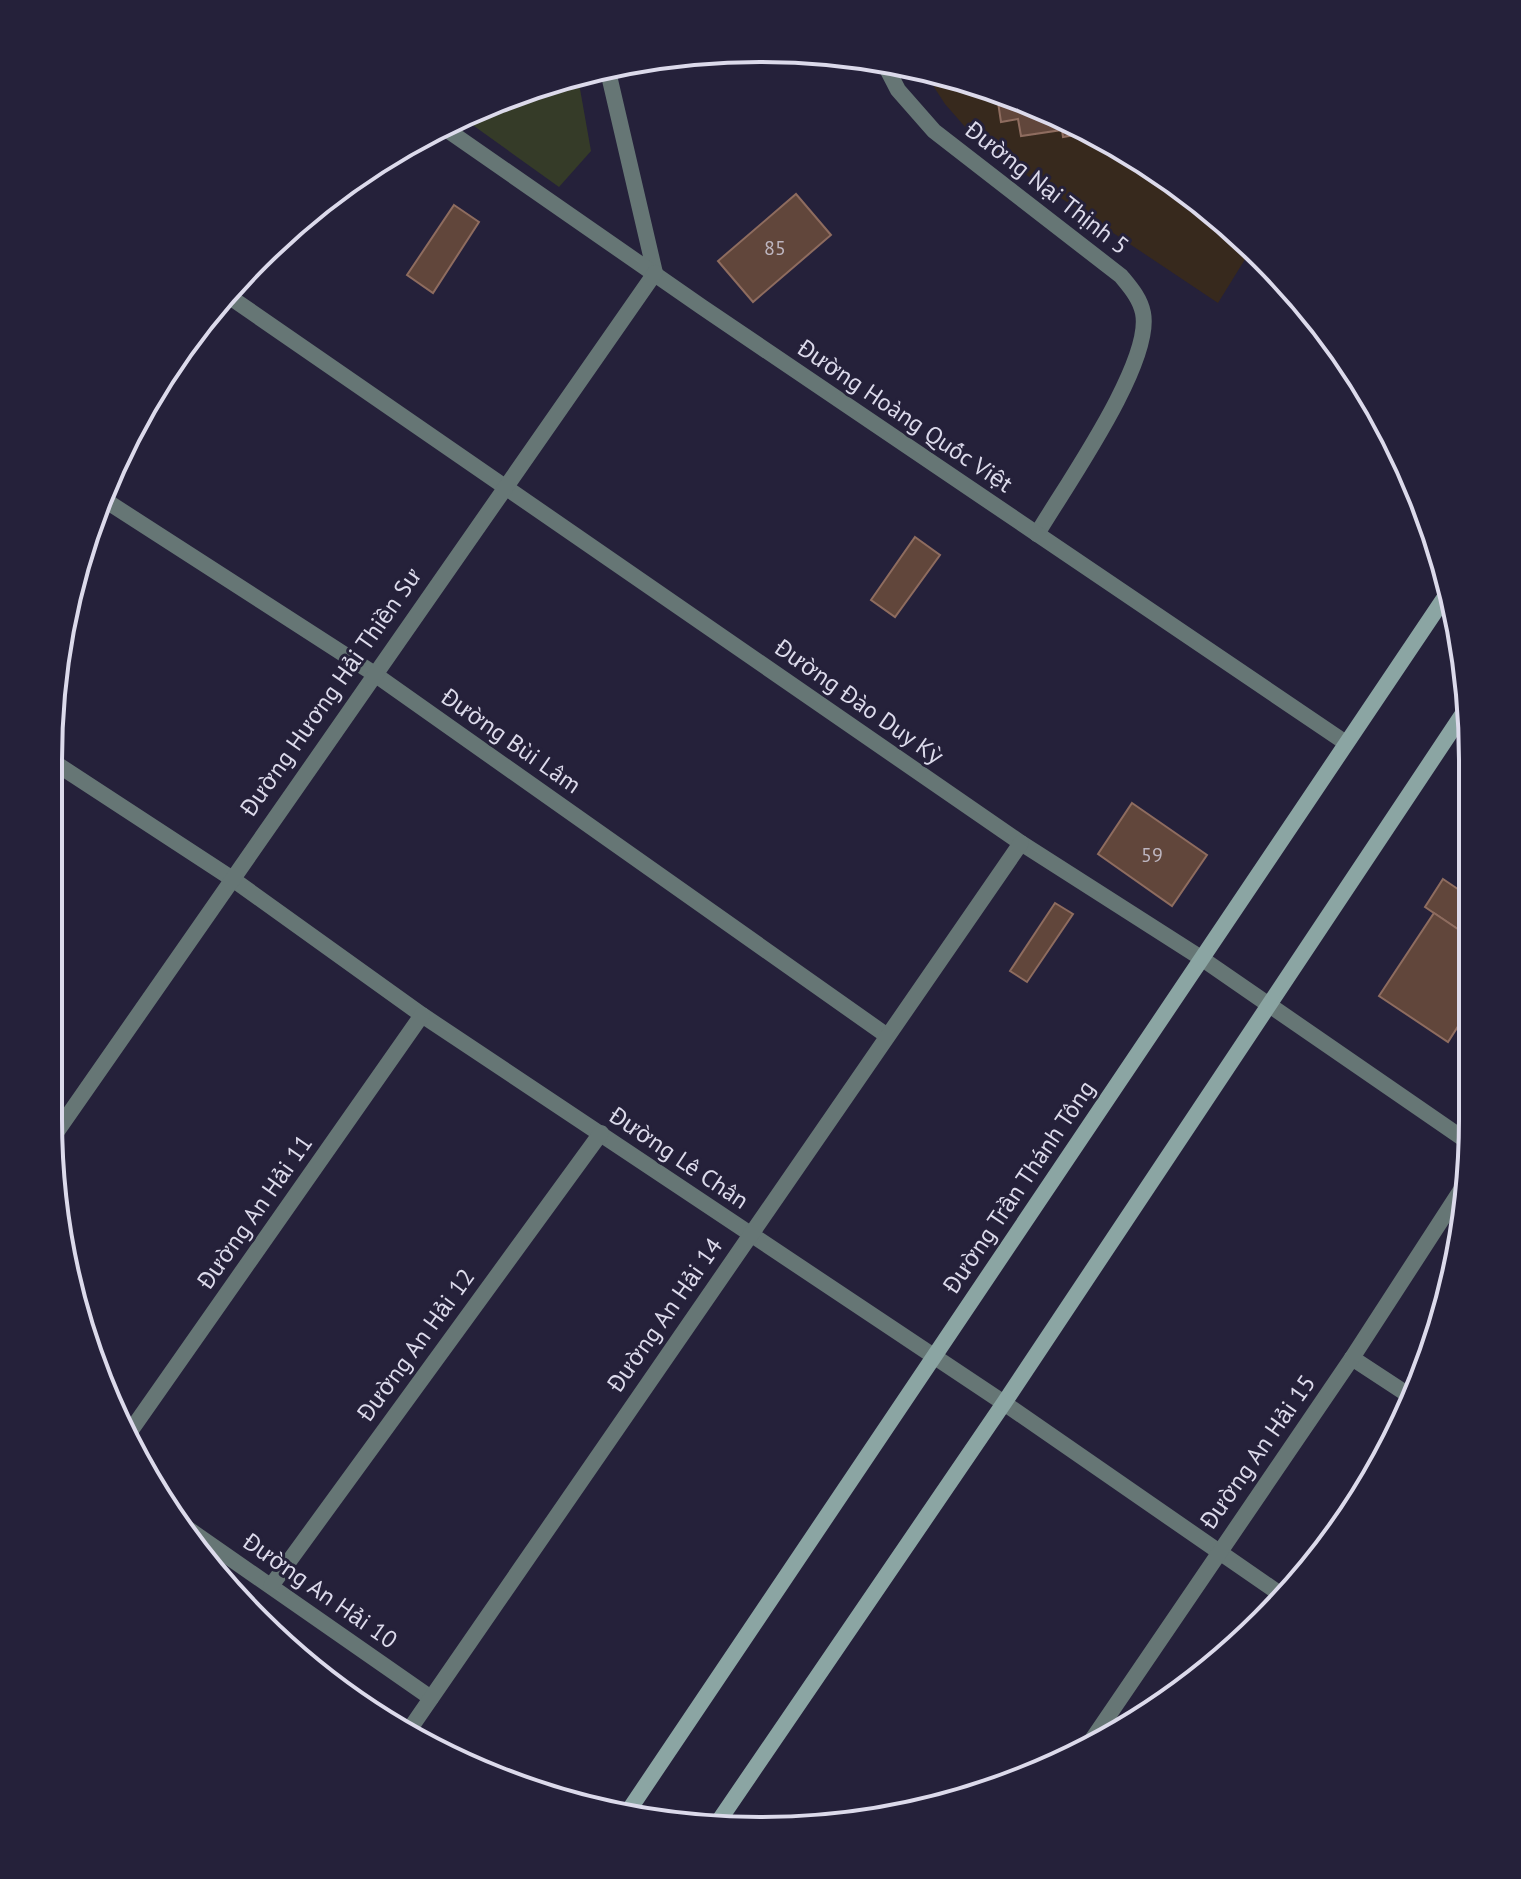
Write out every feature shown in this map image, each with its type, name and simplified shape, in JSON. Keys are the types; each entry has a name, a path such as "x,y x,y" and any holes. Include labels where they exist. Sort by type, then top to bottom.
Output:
{"main road":[{"name":"Đường Trần Thánh Tông","path":"632,1805 1441,603"},
{"path":"722,1816 1004,1403 1458,721"}],"street":[{"name":"Đường Nại Thịnh 5","path":"890,74 898,90 934,131 1121,276 1134,292 1143,312 1143,334 1138,356 1037,534"},
{"path":"610,79 655,273"},
{"name":"Đường Hoàng Quốc Việt","path":"453,134 1346,743"},
{"name":"Đường Hương Hải Thiền Sư","path":"62,1108 231,878 655,273"},
{"name":"Đường Đào Duy Kỳ","path":"235,300 1021,843 1201,958 1459,1135"},
{"name":"Đường Bùi Lâm","path":"111,504 373,673 886,1035"},
{"name":"Đường Lê Chân","path":"62,768 231,878 422,1015 1004,1403 1275,1591"},
{"name":"Đường An Hải 14","path":"413,1724 1021,843"},
{"name":"Đường An Hải 11","path":"134,1426 422,1015"},
{"name":"Đường An Hải 12","path":"271,1586 601,1133"},
{"name":"Đường An Hải 15","path":"1102,1727 1352,1358 1454,1201"},
{"path":"1352,1358 1403,1392"},
{"name":"Đường An Hải 10","path":"202,1539 431,1698"}],"shaded area":[{"path":"932,84 985,99 1069,134 1149,180 1186,206 1245,259 1218,303 980,144"}],"green space":[{"path":"580,86 591,151 559,187 472,125 536,99"}],"building":[{"path":"998,104 1061,130 1021,136 1018,119 1001,122"},
{"path":"796,194 831,235 753,302 718,261"},
{"path":"454,205 479,222 433,293 407,275"},
{"path":"915,537 940,555 895,617 871,600"},
{"path":"1132,803 1207,855 1172,906 1098,854"},
{"path":"1443,879 1459,890 1459,930 1425,907"},
{"path":"1055,903 1073,914 1027,982 1010,971"},
{"path":"1434,913 1459,930 1459,1025 1448,1042 1379,996"}]}
